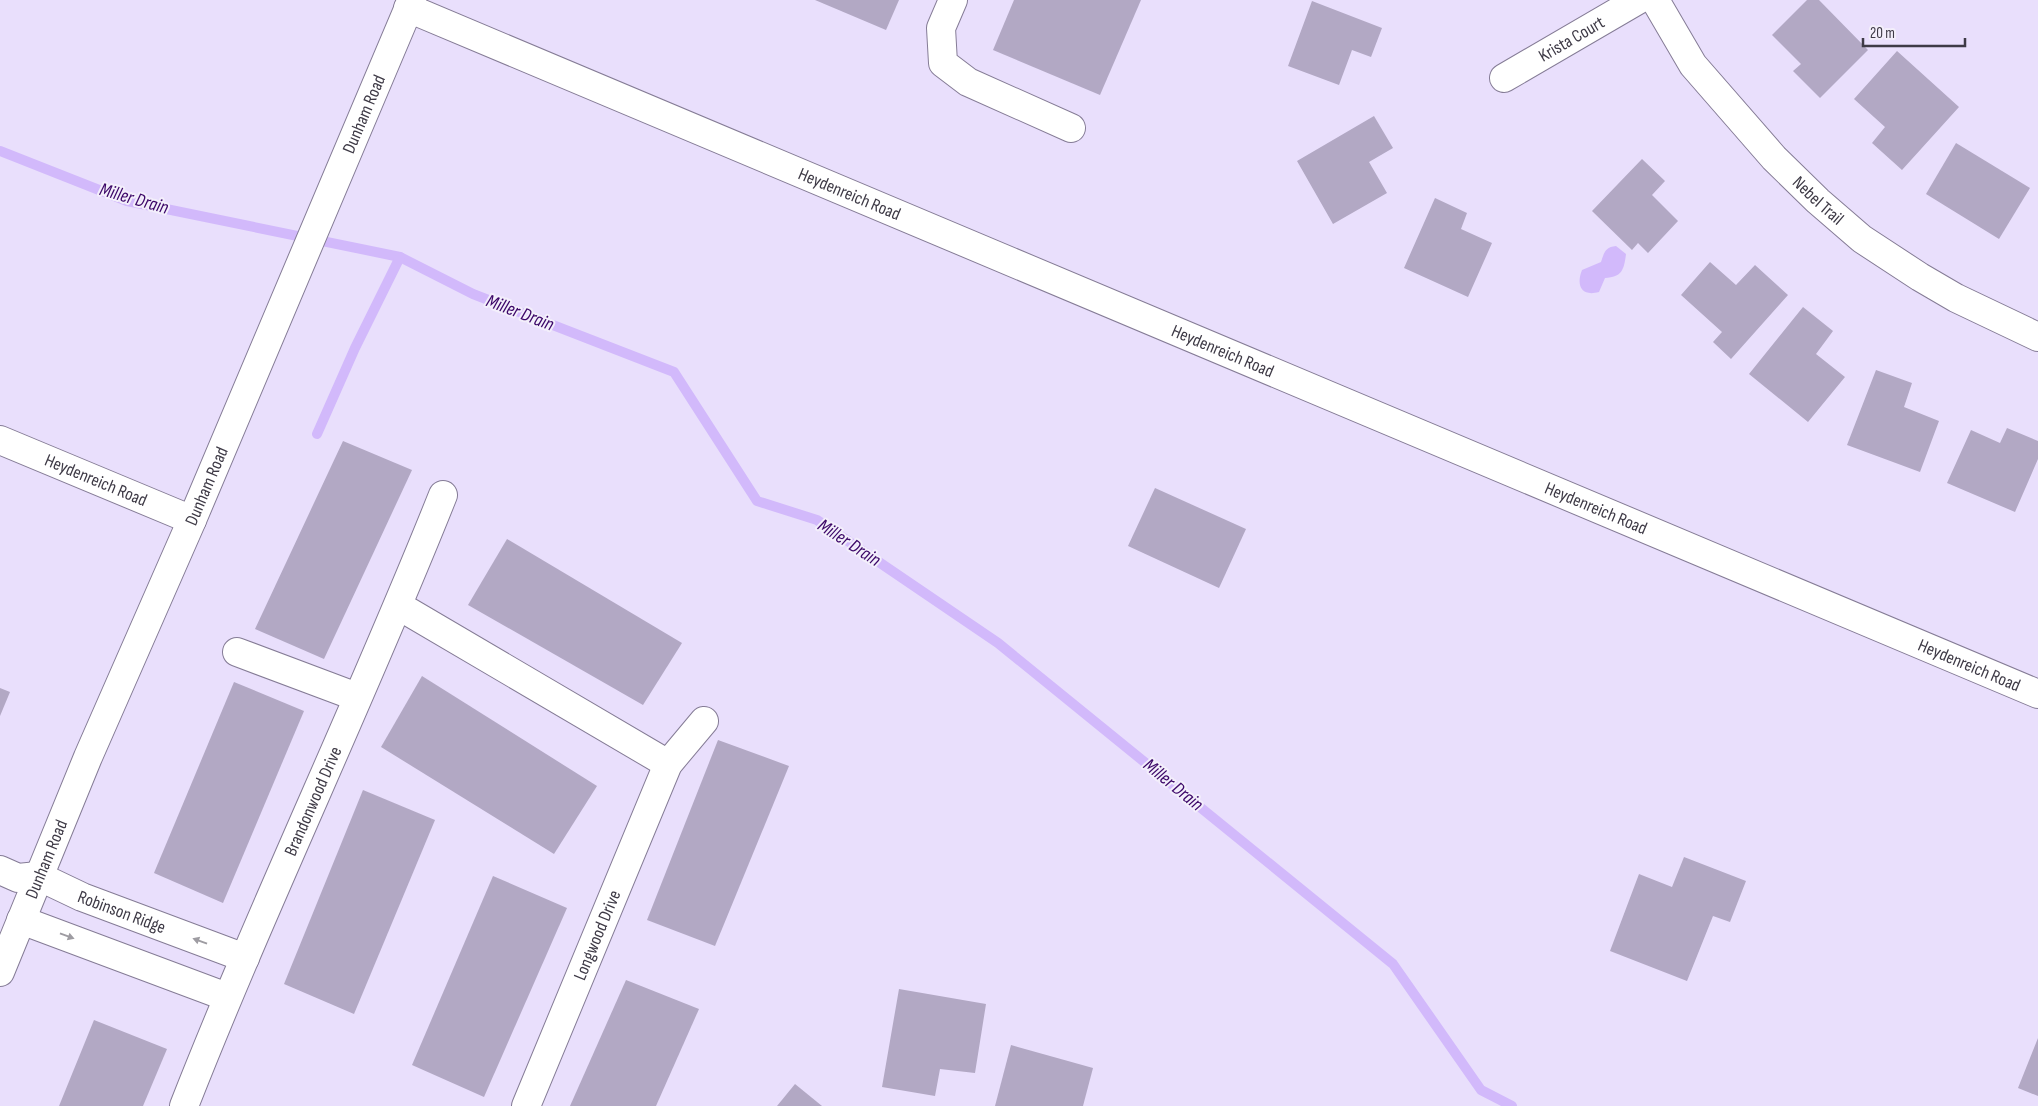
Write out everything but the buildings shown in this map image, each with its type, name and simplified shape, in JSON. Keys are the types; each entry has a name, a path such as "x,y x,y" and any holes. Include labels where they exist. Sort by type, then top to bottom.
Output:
{"street":[{"path":"953,0 941,28 943,63 968,82 1071,128"},
{"name":"Krista Court","path":"1504,78 1638,0"},
{"name":"Nebel Trail","path":"1655,0 1693,65 1774,158 1818,201 1862,239 1920,277 1956,298 2038,337"},
{"name":"Dunham Road","path":"0,972 38,876 192,520 410,4"},
{"name":"Heydenreich Road","path":"410,4 2038,694"},
{"name":"Heydenreich Road","path":"0,440 192,520"},
{"name":"Brandonwood Drive","path":"184,1106 227,996 357,697 399,606 443,495"},
{"path":"399,606 668,764"},
{"path":"237,652 357,697"},
{"name":"Longwood Drive","path":"526,1106 668,764 704,721"},
{"name":"Robinson Ridge","path":"0,870 18,878 38,876 82,897 245,958"},
{"path":"22,920 227,996"}],"shaded area":[{"path":"1616,246 1626,254 1621,272 1615,276 1605,278 1599,292 1588,293 1584,291 1580,285 1582,270 1601,262 1607,249"}],"waterway":[{"name":"Miller Drain","path":"0,151 127,201 400,257 473,294 674,372 757,501 817,520 998,643 1393,964 1481,1090 1512,1106"},
{"path":"317,434 355,348 400,257"}]}
